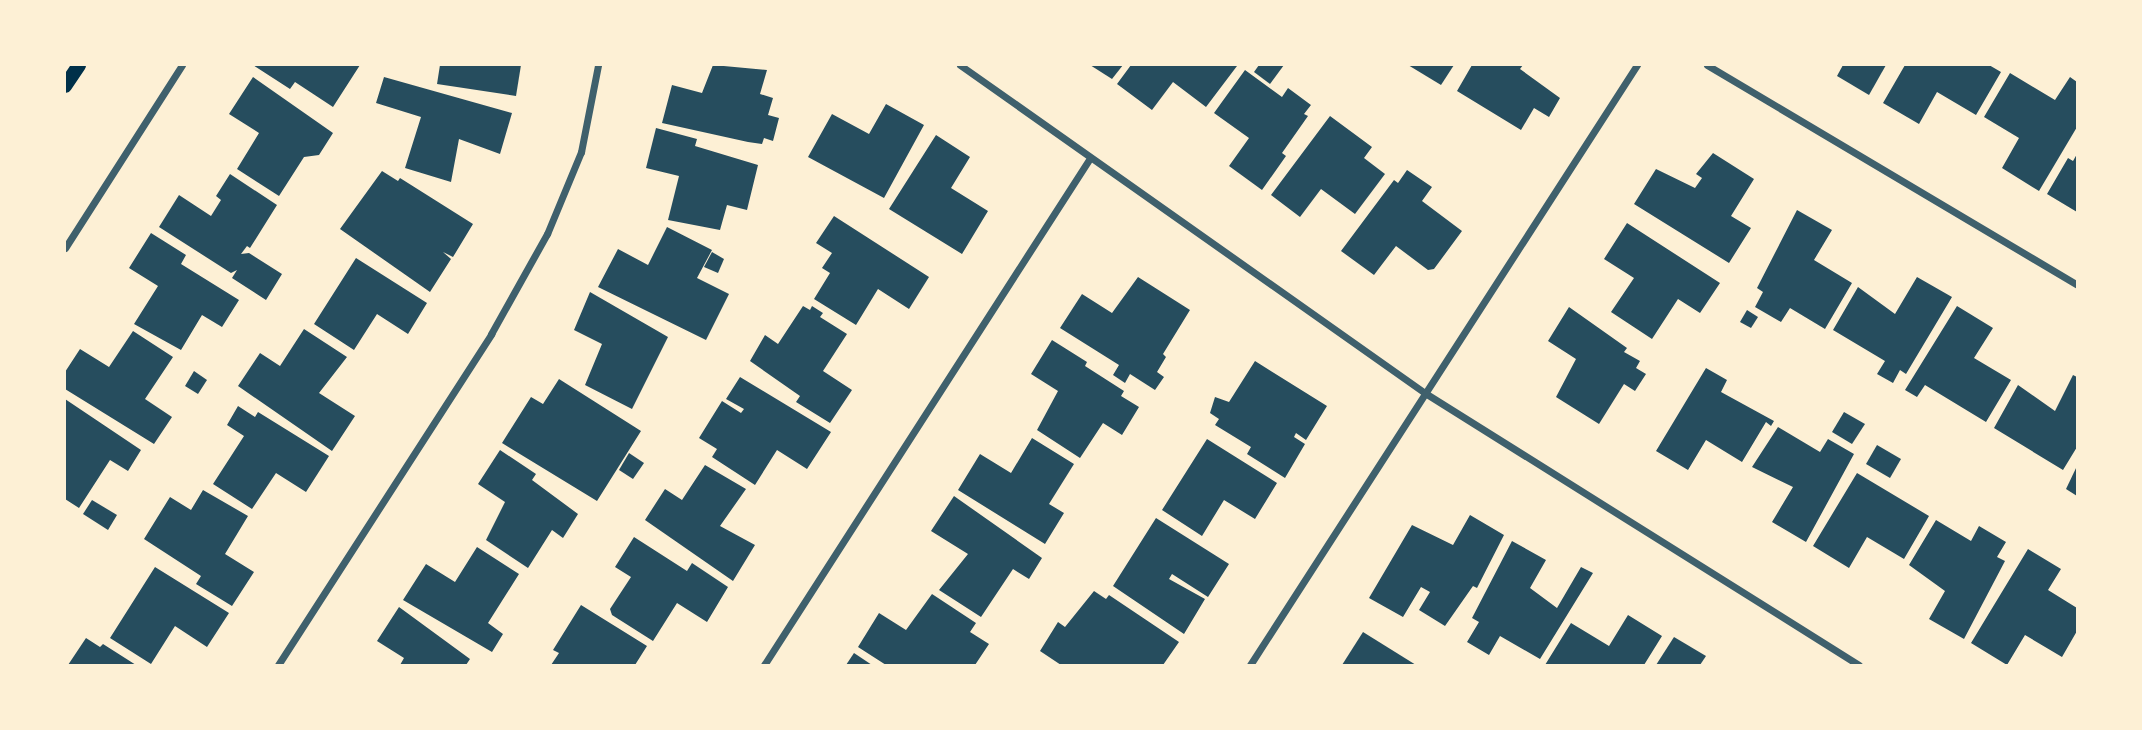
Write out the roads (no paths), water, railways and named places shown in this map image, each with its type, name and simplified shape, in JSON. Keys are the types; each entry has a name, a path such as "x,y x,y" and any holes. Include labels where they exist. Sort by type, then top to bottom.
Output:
{"main road":[{"path":"65,86 79,65"}],"street":[{"path":"65,248 183,65"},
{"path":"278,665 491,334 547,234 581,152 598,65"},
{"path":"960,65 1425,393 1859,665"},
{"path":"1250,665 1637,65"},
{"path":"1707,65 2077,285"},
{"path":"764,665 1090,158"}]}
